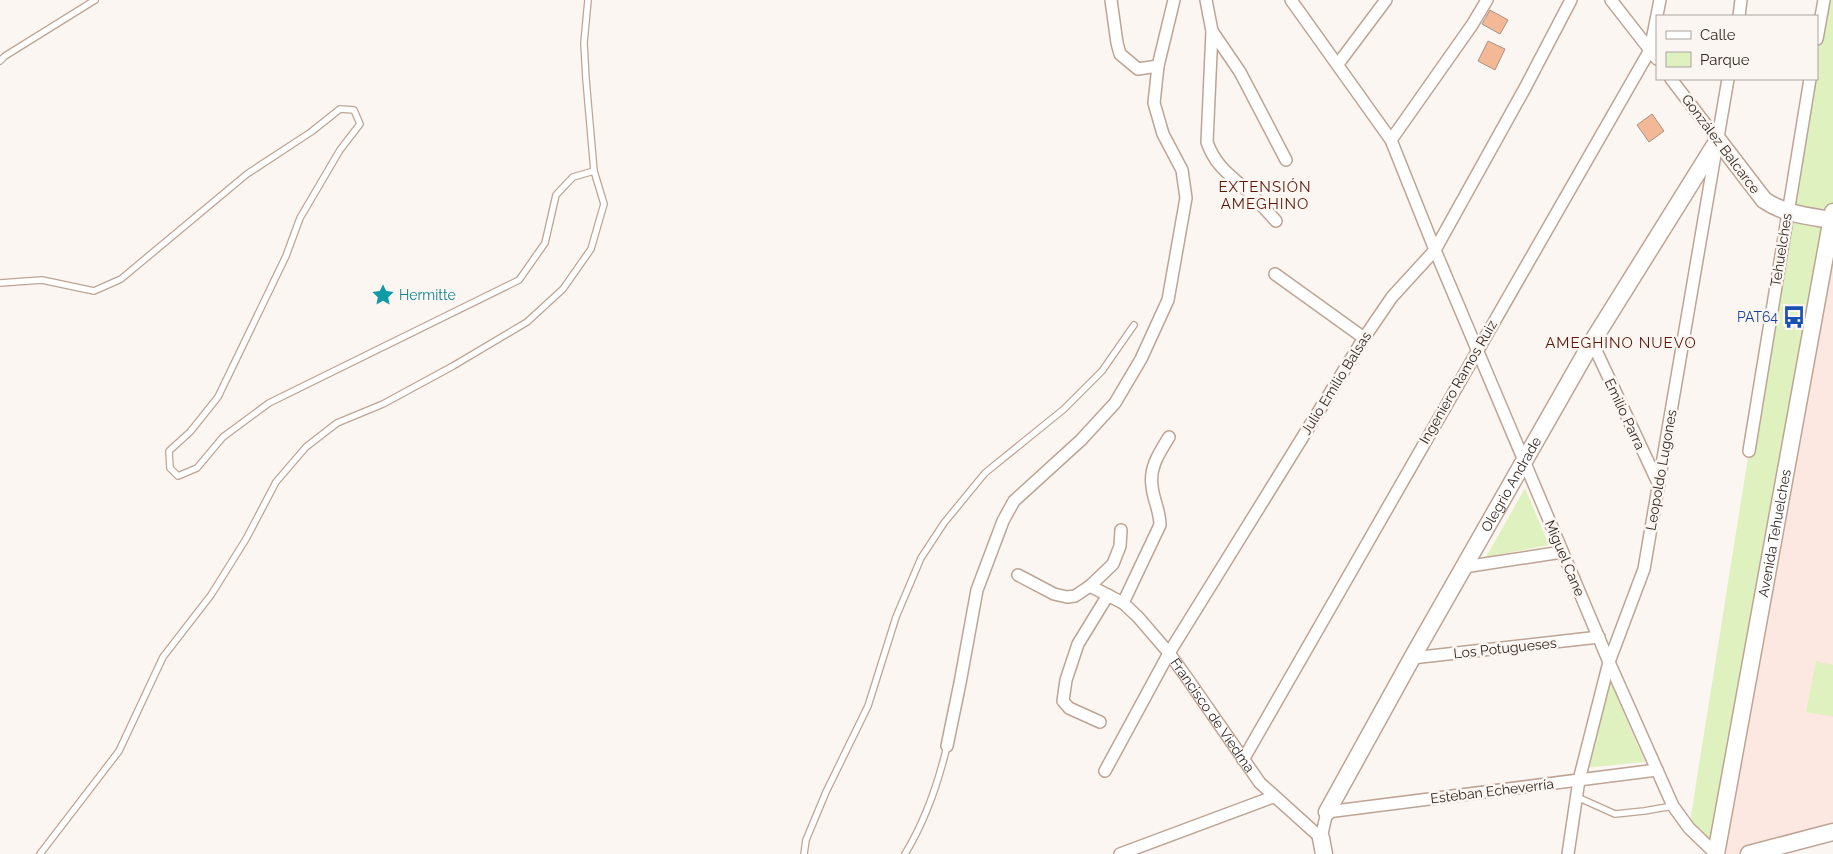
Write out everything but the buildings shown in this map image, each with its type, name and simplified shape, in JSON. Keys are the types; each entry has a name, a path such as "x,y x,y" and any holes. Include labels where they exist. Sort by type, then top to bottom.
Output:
{"street":[{"path":"1111,0 1116,43 1120,54 1138,70 1158,66"},
{"path":"947,746 977,590 1003,521 1014,501 1081,440 1115,403 1142,358 1168,300 1186,198 1182,170 1163,134 1154,102 1158,66 1174,0"},
{"path":"1206,0 1212,31 1207,142 1211,155 1221,168 1250,193 1276,221"},
{"name":"Miguel Cane","path":"1291,0 1391,140 1434,250 1598,637 1673,806 1689,828 1716,854"},
{"path":"1338,64 1386,0"},
{"path":"1391,140 1488,0"},
{"name":"Julio Emilio Balsas","path":"1105,771 1169,653 1364,338 1392,297 1434,250 1525,88 1571,0"},
{"path":"1611,0 1653,55"},
{"name":"Ingeniero Ramos Ruiz","path":"1658,15 1660,0"},
{"path":"1739,15 1741,0"},
{"path":"1818,34 1824,0"},
{"path":"1212,31 1240,72 1286,160"},
{"name":"Ingeniero Ramos Ruiz","path":"1243,760 1477,350 1653,55 1656,31"},
{"name":"González Balcarce","path":"1673,80 1764,200 1774,207 1787,212 1832,216"},
{"name":"Leopoldo Lugones","path":"1568,854 1580,780 1609,662 1644,569 1728,80"},
{"name":"Tehuelches","path":"1749,451 1810,80"},
{"name":"Olegrio Andrade","path":"1321,838 1327,812 1524,461 1592,342 1718,140"},
{"name":"Avenida Tehuelches","path":"1716,854 1832,216"},
{"path":"1276,274 1364,338"},
{"name":"Emilio Parra","path":"1592,342 1659,485"},
{"path":"1123,603 1160,525 1160,515 1152,486 1151,472 1168,437"},
{"path":"1018,575 1054,594 1067,597 1075,596 1090,586 1113,564 1120,546 1121,530"},
{"path":"1464,567 1562,552"},
{"name":"Francisco de Viedma","path":"1090,586 1123,603 1169,653 1260,783 1321,838"},
{"path":"1100,722 1069,708 1063,701 1066,680 1078,644 1108,595"},
{"name":"Los Potugueses","path":"1412,658 1598,637"},
{"name":"Esteban Echeverría","path":"1327,812 1657,770"},
{"path":"1120,854 1274,797"},
{"path":"1750,854 1833,832"},
{"path":"1321,838 1324,854"}],"lane":[{"path":"0,61 94,0"},
{"path":"40,854 119,751 163,658 211,595 246,540 276,482 306,447 337,423 391,399 453,366 527,322 563,289 591,250 604,204 594,171 586,79 584,43 588,0"},
{"path":"0,283 42,280 94,291 121,279 247,174 311,132 340,109 354,110 360,124 340,150 300,218 286,256 218,397 190,432 169,451 170,468 178,476 196,468 223,437 269,403 519,280 545,243 556,195 573,178 594,171"},
{"path":"804,854 806,840 826,792 868,706 896,617 921,558 944,523 985,473 1064,409 1102,371 1134,325"},
{"path":"905,854 918,832 936,786 947,746"},
{"path":"1577,797 1615,814 1673,806"}],"shaded area":[{"path":"1833,212 1833,832 1749,854 1716,854"}],"green space":[{"path":"1823,0 1833,0 1833,212 1716,854 1689,828 1787,212 1810,80 1818,80 1818,31"},
{"path":"1525,488 1549,545 1486,557"},
{"path":"1816,661 1833,665 1833,717 1806,712"},
{"path":"1610,681 1645,762 1584,768"}],"place":[{"name":"Hermitte","path":"383,295"},
{"name":"PAT64","path":"1794,317"}],"district":[{"name":"EXTENSIÓN AMEGHINO","path":"1265,196"},
{"name":"AMEGHINO NUEVO","path":"1621,343"}]}
